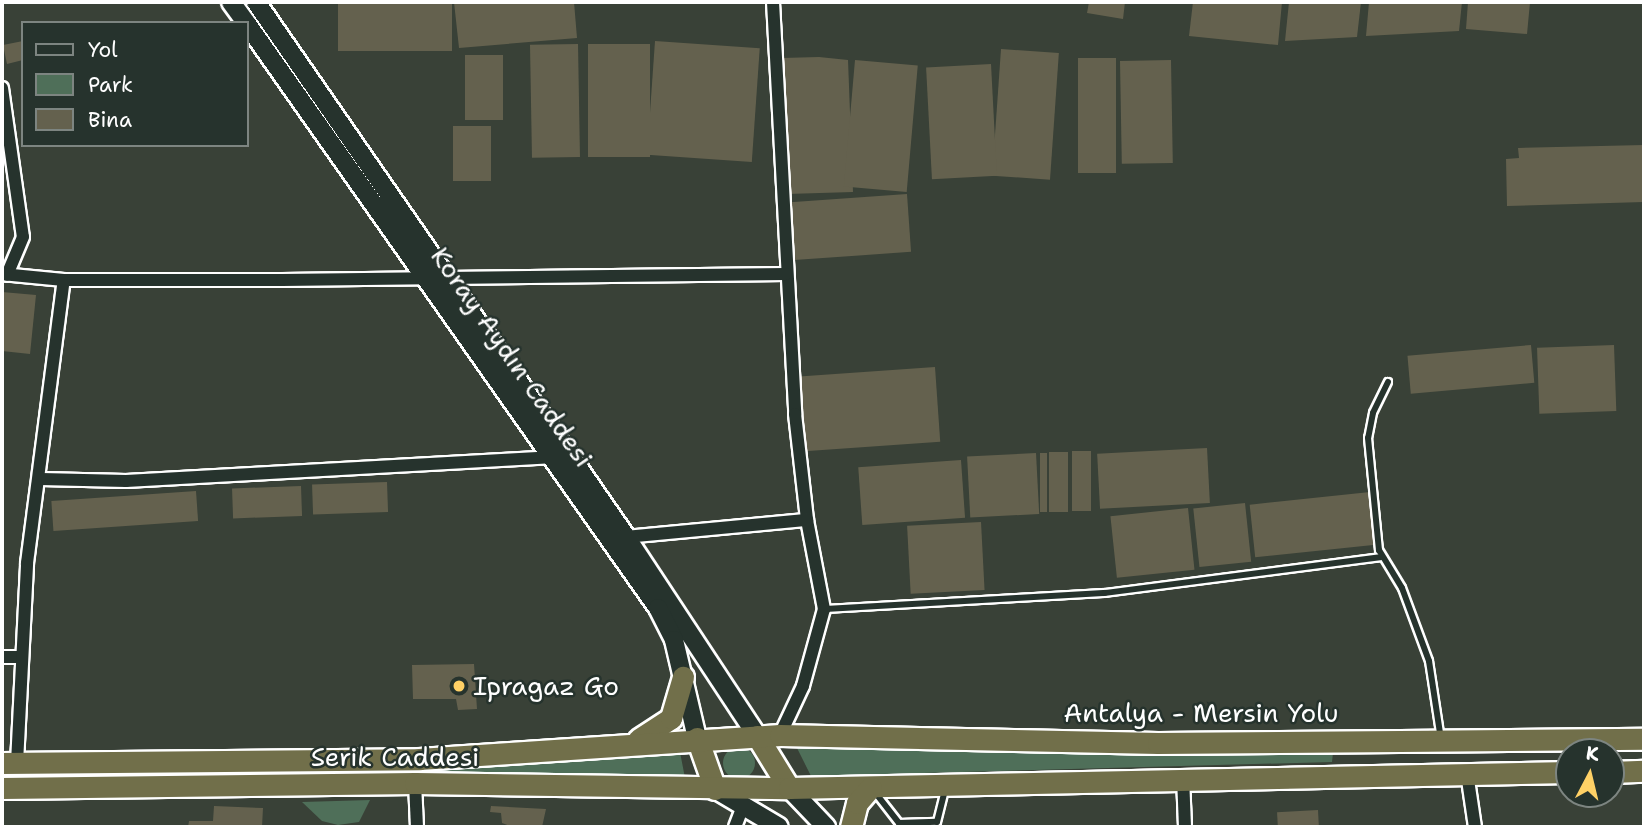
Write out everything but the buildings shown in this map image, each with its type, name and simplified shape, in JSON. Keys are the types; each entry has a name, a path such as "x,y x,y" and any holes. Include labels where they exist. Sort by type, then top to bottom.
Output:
{"highway":[{"path":"632,743 662,729 671,718 683,677"},
{"path":"757,736 789,789 1183,777 1555,772"},
{"name":"Antalya - Mersin Yolu","path":"757,736 1158,743 1644,739"},
{"name":"Serik Caddesi","path":"9,763 419,759 757,736"},
{"path":"697,738 715,789"},
{"path":"1625,772 1644,771"},
{"name":"Serik Caddesi","path":"2,788 415,783 789,789"},
{"path":"851,827 857,803 871,787"}],"main road":[{"name":"Koray Aydın Caddesi","path":"232,2 245,21"},
{"path":"256,2 626,537 757,736"},
{"name":"Koray Aydın Caddesi","path":"248,26 658,608 674,640 697,738"},
{"path":"715,789 779,827"},
{"path":"789,789 826,827"}],"street":[{"path":"773,2 786,274 807,520 824,610 803,686 780,735"},
{"path":"2,88 23,237 4,275 64,280 786,274"},
{"path":"9,763 31,527 41,479 64,280"},
{"path":"41,479 140,480 550,457"},
{"path":"626,537 807,520"},
{"path":"2,657 20,657"},
{"path":"1467,773 1475,827"},
{"path":"1183,777 1185,827"},
{"path":"415,783 416,827"},
{"path":"736,827 744,804"}],"lane":[{"path":"1388,382 1373,413 1368,438 1381,557 1402,588 1429,661 1441,741"},
{"path":"824,610 1105,593 1381,557"},
{"path":"871,787 899,823 937,822 946,784"}],"green space":[{"path":"796,746 1003,753 1333,753 1332,762 811,776"},
{"path":"739,747 751,751 755,763 751,775 739,779 727,775 723,763 727,751"},
{"path":"680,752 685,778 190,778 192,770 398,770"},
{"path":"370,800 359,822 338,825 322,821 302,802"}],"place":[{"name":"Ipragaz Go","path":"459,686"}]}
